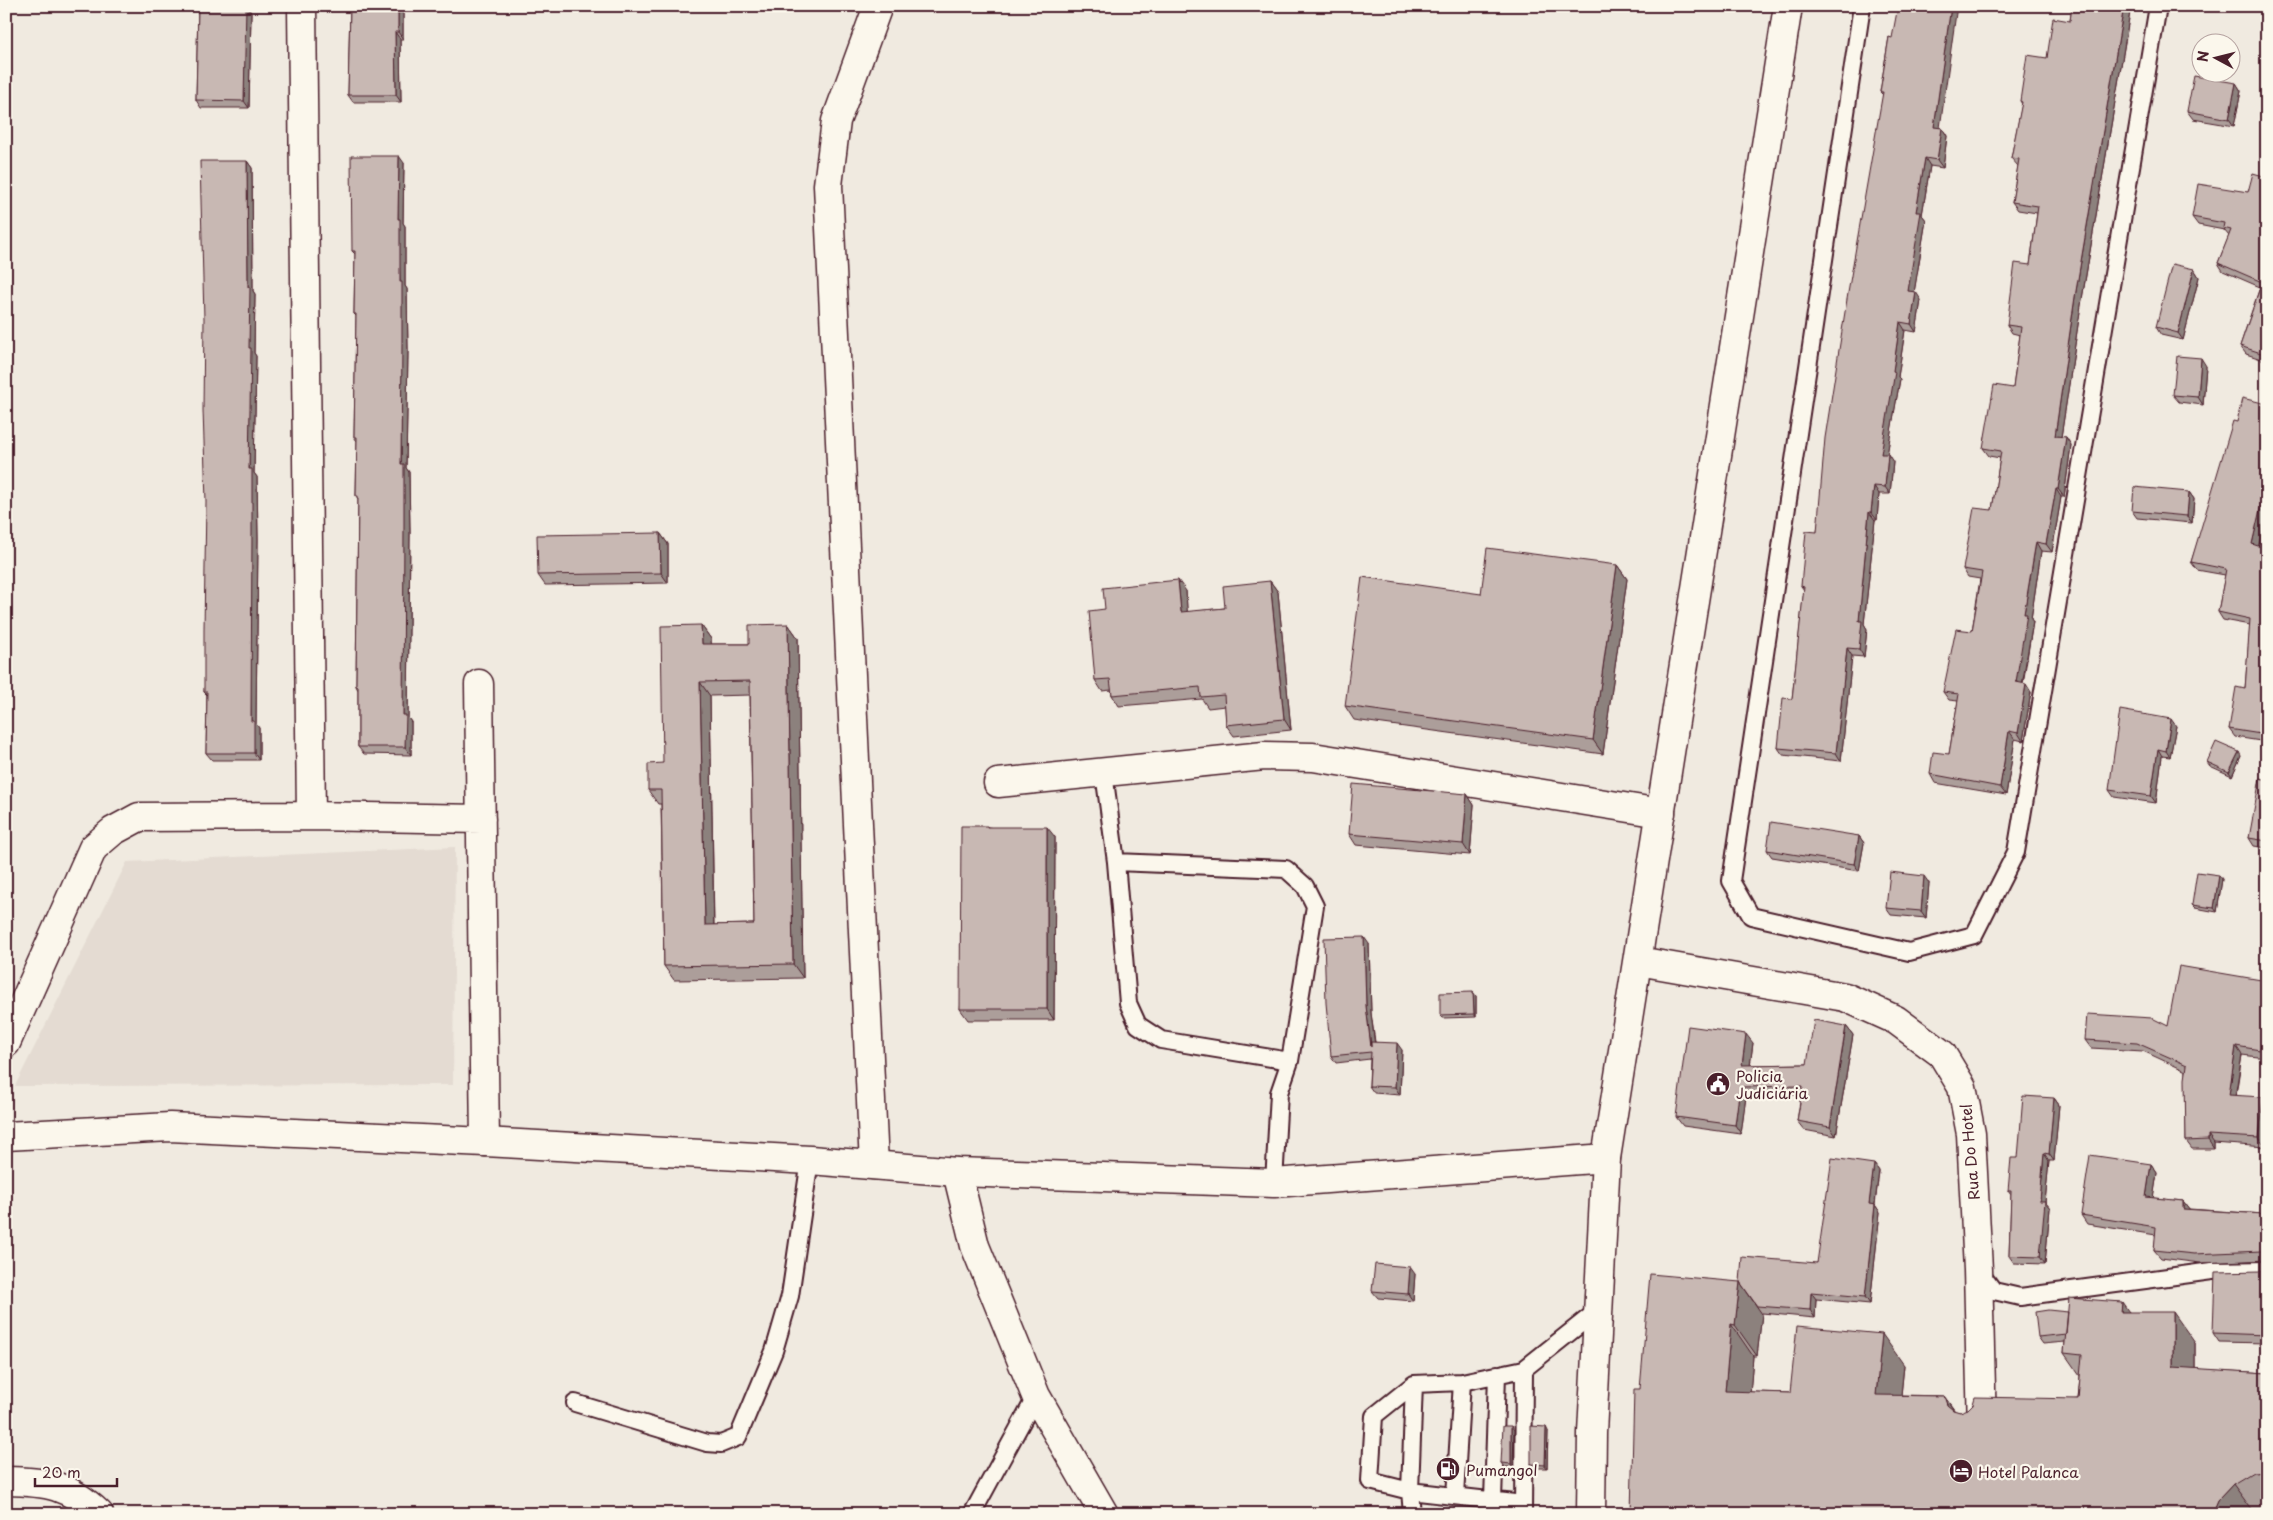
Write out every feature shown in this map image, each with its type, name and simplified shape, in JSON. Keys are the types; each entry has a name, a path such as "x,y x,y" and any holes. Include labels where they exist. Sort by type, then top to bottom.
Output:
{"street":[{"path":"302,6 311,816"},
{"path":"874,1165 828,185 836,121 878,6"},
{"path":"1591,1514 1592,1433 1606,1158 1788,6"},
{"path":"479,684 485,1142"},
{"path":"998,783 1264,756 1313,757 1661,813"},
{"path":"6,1043 93,848 113,831 139,817 311,816 481,819"},
{"name":"Rua Do Hotel","path":"1638,961 1845,997 1896,1020 1942,1054 1962,1087 1971,1134 1978,1270 1982,1428"},
{"path":"6,1136 170,1127 810,1160 957,1172 1274,1183 1606,1158"},
{"path":"957,1172 975,1246 1036,1396 1104,1514"},
{"path":"6,1482 40,1482 65,1488 84,1500 99,1514"}],"lane":[{"path":"1862,6 1731,881 1751,916 1909,952 1974,935 2016,852 2158,6"},
{"path":"1104,773 1116,862 1128,1003 1138,1025 1161,1040 1290,1061"},
{"path":"1116,862 1286,870 1305,886 1315,906 1290,1061 1279,1093 1274,1183"},
{"path":"576,1403 707,1443 721,1444 738,1437 774,1351 790,1296 810,1160"},
{"path":"1978,1270 1994,1291 2020,1297 2212,1271 2267,1270"},
{"path":"1524,1369 1523,1509 1493,1500 1410,1491 1370,1481 1374,1416 1414,1384 1462,1382 1524,1369 1598,1310"},
{"path":"1493,1500 1497,1374"},
{"path":"1455,1496 1462,1382"},
{"path":"1412,1514 1410,1491 1414,1384"},
{"path":"972,1514 1036,1396"}],"shaded area":[{"path":"455,847 453,1085 15,1086 127,862"}],"building":[{"path":"198,6 246,6 244,101 196,100"},
{"path":"350,6 398,6 398,32 395,32 396,95 348,95"},
{"path":"1898,6 1951,6 1934,127 1942,128 1937,160 1925,158 1916,212 1921,212 1908,291 1916,292 1911,324 1900,322 1893,371 1895,372 1881,454 1888,454 1885,487 1874,486 1871,512 1869,512 1859,621 1862,621 1859,649 1847,648 1836,753 1778,748 1783,698 1792,699 1804,587 1801,586 1806,531 1817,532 1825,438 1883,92 1880,92 1889,37 1892,38"},
{"path":"2072,6 2124,6 2075,297 2055,436 2066,437 2058,489 2056,489 2046,544 2036,542 2024,614 2027,614 2016,682 2026,684 2018,733 2009,731 2000,787 1930,774 1933,752 1949,754 1959,694 1943,692 1956,629 1972,631 1982,572 1963,569 1974,508 1992,510 2001,451 1983,448 1994,385 2013,388 2021,327 2007,325 2015,263 2030,265 2038,206 2012,202 2019,159 2011,158 2022,102 2020,101 2027,55 2047,58 2053,18 2070,21"},
{"path":"2193,82 2236,83 2229,119 2187,111"},
{"path":"351,156 399,156 398,219 400,219 400,282 402,282 401,464 404,464 403,715 406,715 405,747 358,747 358,686 356,686 358,496 356,496 357,437 354,437 356,314 354,314 355,251 352,251"},
{"path":"200,161 247,161 248,287 250,287 249,348 251,348 249,469 252,469 251,721 254,721 254,753 206,753 207,692 204,692 204,630 206,502"},
{"path":"2253,173 2267,177 2267,355 2240,346 2262,282 2218,263 2231,230 2223,228 2224,223 2192,217 2198,184 2248,192"},
{"path":"2172,264 2194,269 2178,333 2156,327"},
{"path":"2177,356 2201,358 2198,397 2173,395"},
{"path":"2242,398 2267,404 2267,488 2265,488 2252,544 2267,549 2267,735 2229,729 2236,687 2245,689 2250,619 2218,612 2226,569 2191,562 2233,421 2237,422"},
{"path":"2134,487 2189,492 2187,516 2132,511"},
{"path":"660,533 661,573 538,575 537,535"},
{"path":"1487,548 1617,565 1593,740 1345,706 1362,577 1481,594"},
{"path":"1178,580 1181,612 1225,608 1223,586 1270,581 1284,719 1226,725 1224,695 1201,697 1200,687 1112,695 1110,679 1095,680 1089,611 1105,609 1103,588"},
{"path":"788,624 793,964 664,966 661,790 648,790 648,764 663,763 661,626 701,625 702,644 749,644 749,625","holes":["750,681 754,924 705,925 700,682"]},
{"path":"2120,710 2171,719 2166,751 2158,749 2151,796 2109,790"},
{"path":"2216,742 2239,752 2229,772 2207,762"},
{"path":"2260,778 2267,780 2267,841 2249,838"},
{"path":"1353,784 1467,794 1463,844 1349,834"},
{"path":"1771,822 1859,836 1854,864 1767,850"},
{"path":"961,826 1047,827 1047,1009 960,1009"},
{"path":"1890,872 1924,876 1921,911 1886,908"},
{"path":"2197,872 2219,875 2214,908 2192,905"},
{"path":"1364,937 1366,1006 1371,1047 1371,1042 1397,1043 1395,1087 1369,1086 1371,1052 1331,1056 1326,1003 1324,938"},
{"path":"2179,966 2267,981 2267,1009 2260,1050 2236,1046 2229,1095 2263,1097 2259,1138 2208,1135 2208,1140 2186,1141 2185,1079 2187,1065 2137,1043 2085,1040 2087,1014 2152,1018 2168,1026"},
{"path":"1473,992 1474,1014 1440,1015 1440,993"},
{"path":"1814,1020 1846,1026 1830,1127 1797,1121 1803,1086 1740,1087 1735,1125 1676,1117 1688,1026 1746,1034 1742,1065 1807,1064"},
{"path":"2023,1096 2054,1098 2049,1154 2044,1153 2040,1201 2045,1201 2040,1257 2009,1256 2011,1191 2008,1191 2011,1158 2018,1158"},
{"path":"2090,1155 2151,1164 2146,1197 2183,1201 2183,1209 2264,1214 2267,1181 2267,1255 2261,1251 2194,1254 2154,1250 2156,1227 2081,1215"},
{"path":"1832,1158 1874,1164 1869,1204 1875,1205 1865,1297 1811,1292 1810,1310 1757,1306 1740,1282 1742,1257 1817,1263"},
{"path":"1375,1264 1410,1267 1408,1294 1372,1291"},
{"path":"2267,1268 2267,1335 2213,1333 2215,1272 2261,1271"},
{"path":"1650,1274 1740,1282 1735,1325 1731,1324 1725,1391 1790,1393 1797,1326 1882,1334 1876,1395 1944,1396 1947,1405 1953,1410 1960,1412 1968,1409 1973,1404 1975,1397 2078,1399 2082,1355 2064,1353 2069,1298 2122,1302 2121,1312 2173,1312 2173,1367 2267,1373 2267,1471 2253,1472 2233,1484 2218,1500 2212,1514 1631,1514 1634,1389 1640,1389"},
{"path":"2048,1310 2068,1312 2066,1334 2038,1337 2035,1312"},
{"path":"1503,1426 1511,1426 1511,1464 1501,1463"},
{"path":"1531,1426 1546,1427 1545,1465 1531,1464"}],"place":[{"name":"Policia Judiciária","path":"1718,1084"},
{"name":"Pumangol","path":"1448,1469"},
{"name":"Hotel Palanca","path":"1961,1471"}]}
